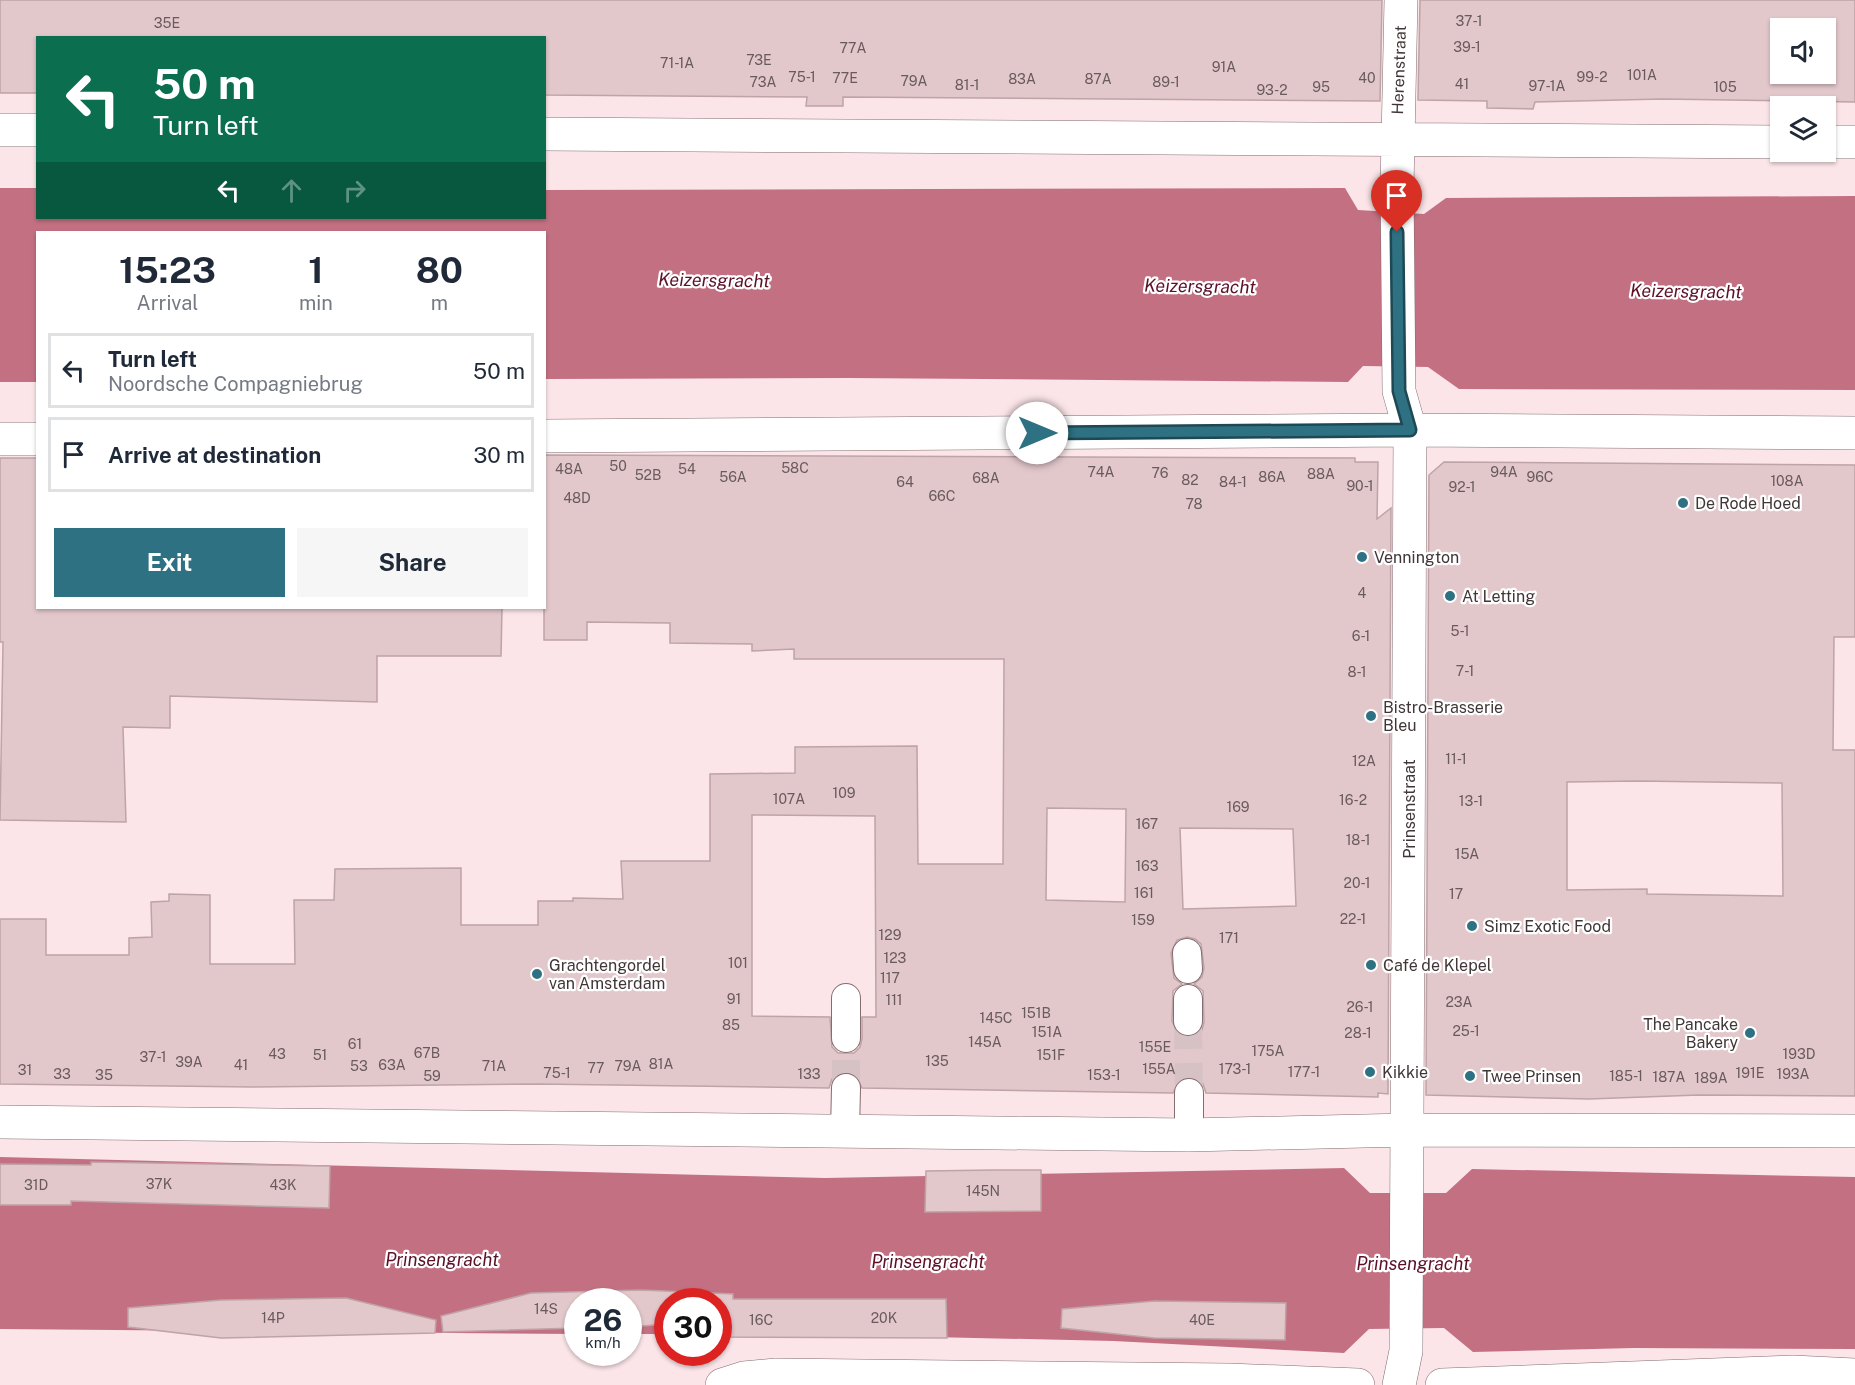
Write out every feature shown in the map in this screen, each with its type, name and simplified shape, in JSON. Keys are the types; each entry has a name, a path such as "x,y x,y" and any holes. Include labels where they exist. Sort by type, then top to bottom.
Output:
{"street":[{"name":"Herenstraat","path":"1397,187 1401,0"},
{"path":"0,130 36,130"},
{"path":"546,134 1770,142"},
{"path":"1836,142 1855,142"},
{"name":"Prinsenstraat","path":"1397,187 1399,391 1410,430 1406,1351 1399,1385"},
{"path":"546,436 1410,430 1855,433"},
{"path":"0,439 36,439"},
{"path":"846,998 846,1038"},
{"path":"845,1131 846,1088"},
{"path":"1189,1093 1190,1135"},
{"path":"0,1122 1190,1135 1407,1130 1855,1131"},
{"path":"723,1385 744,1378 776,1375 1358,1385"},
{"path":"1442,1385 1800,1379 1855,1375"}],"water":[{"name":"Keizersgracht","path":"0,188 36,188 36,219 546,219 546,190 1345,188 1358,210 1424,214 1446,198 1855,196 1855,390 1459,389 1428,367 1363,366 1348,382 849,378 546,379 546,231 36,231 36,382 0,382"},
{"name":"Prinsengracht","path":"0,1157 825,1178 1344,1168 1370,1193 1446,1193 1472,1169 1855,1177 1855,1349 1633,1348 1473,1352 1444,1328 1369,1329 1344,1353 1114,1341 888,1336 732,1305 732,1288 654,1288 654,1334 642,1334 642,1288 564,1288 564,1334 0,1329"}],"building":[{"path":"0,0 1382,0 1380,101 843,97 843,106 806,106 807,97 546,95 546,36 36,36 36,93 0,93"},
{"path":"1420,0 1855,0 1855,102 1836,102 1836,96 1770,96 1770,101 1662,99 1535,102 1533,109 1487,108 1487,101 1418,100"},
{"path":"546,455 1355,458 1355,462 1378,462 1377,519 1391,508 1388,1094 1378,1093 1378,1097 1206,1093 1203,1084 1190,1077 1180,1079 1173,1093 862,1088 855,1074 846,1072 832,1079 829,1088 538,1084 253,1087 0,1084 0,919 46,919 46,955 129,955 129,938 152,937 151,902 169,901 169,894 210,895 210,964 295,964 294,900 334,900 335,869 461,868 461,925 538,925 538,901 573,901 573,898 623,899 621,861 710,861 710,774 795,773 795,747 917,746 918,864 1003,864 1004,659 794,659 794,649 752,651 752,644 670,643 670,623 587,622 587,640 544,640","holes":["1047,808 1126,809 1125,902 1046,900","752,815 875,816 876,1017 862,1017 862,1039 860,1047 854,1053 838,1053 832,1047 830,1017 752,1016","1180,828 1293,829 1296,906 1183,909","1187,937 1201,944 1204,968 1202,977 1194,984 1203,991 1204,1022 1202,1030 1189,1037 1179,1035 1172,1021 1173,991 1182,984 1174,978 1171,953 1177,940"]},
{"path":"0,458 36,458 36,609 502,609 501,656 377,656 377,702 170,696 170,728 123,727 126,822 0,820 3,642 0,642"},
{"path":"1444,462 1855,465 1855,637 1834,637 1833,750 1855,750 1855,1096 1699,1095 1589,1099 1426,1095 1429,475","holes":["1567,782 1782,783 1783,896 1647,894 1647,889 1567,890"]},
{"path":"91,1162 330,1166 329,1208 71,1201 71,1205 0,1205 0,1164 91,1165"},
{"path":"1041,1170 1041,1211 925,1212 926,1171"},
{"path":"642,1290 654,1291 654,1325 642,1326"},
{"path":"564,1292 564,1328 443,1332 441,1316 531,1293"},
{"path":"732,1294 733,1299 946,1299 947,1338 732,1337"},
{"path":"346,1298 436,1320 435,1333 221,1338 128,1327 128,1308 221,1300"},
{"path":"1155,1301 1286,1303 1285,1340 1154,1338 1061,1328 1062,1309"}],"tunnel":[{"path":"1188,1021 1189,1093"},
{"path":"846,1038 846,1088"}],"place":[{"name":"De Rode Hoed","path":"1683,503"},
{"name":"Vennington","path":"1362,557"},
{"name":"At Letting","path":"1450,596"},
{"name":"Bistro-Brasserie Bleu","path":"1371,716"},
{"name":"Simz Exotic Food","path":"1472,926"},
{"name":"Café de Klepel","path":"1371,965"},
{"name":"Grachtengordel van Amsterdam","path":"537,974"},
{"name":"The Pancake Bakery","path":"1750,1033"},
{"name":"Kikkie","path":"1370,1072"},
{"name":"Twee Prinsen","path":"1470,1076"}],"route":[{"path":"1037,433 1410,430 1399,391 1397,232"}]}
